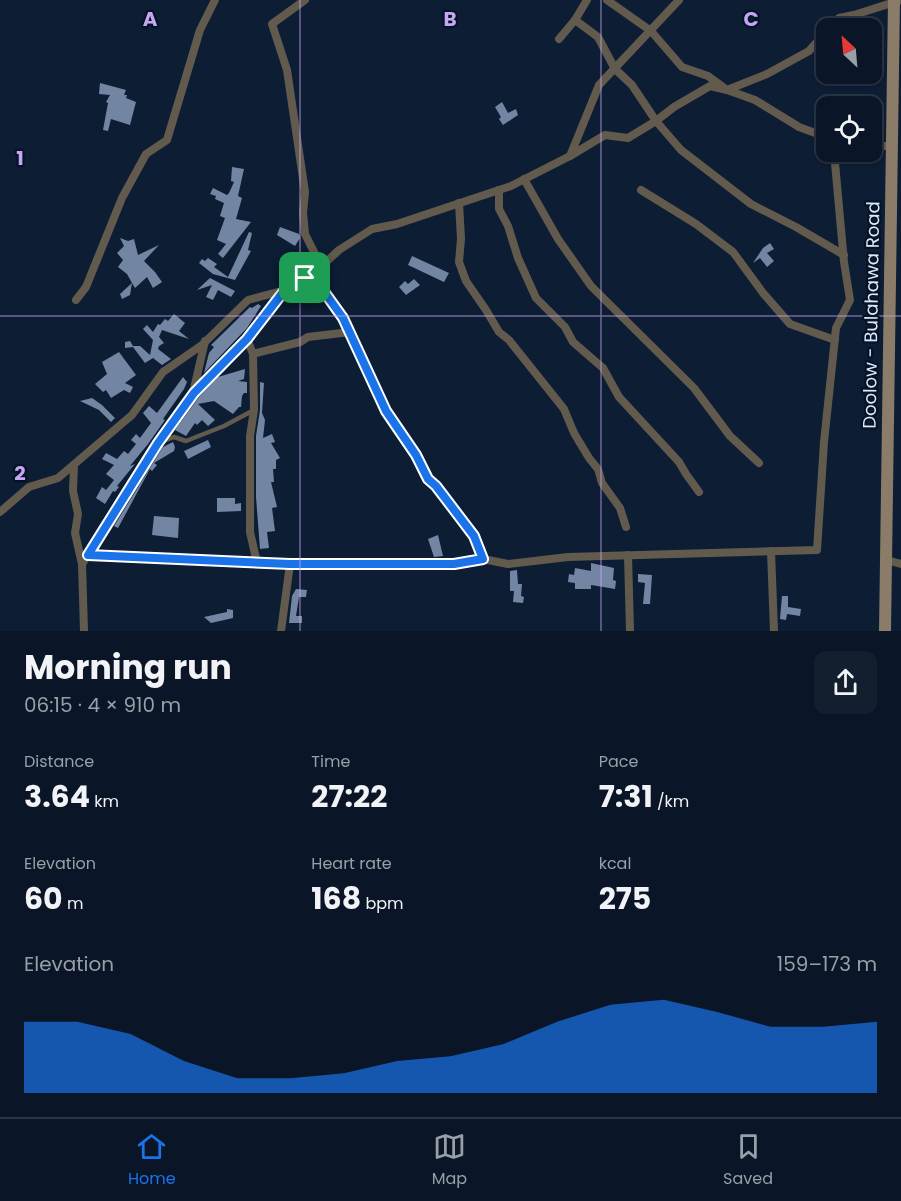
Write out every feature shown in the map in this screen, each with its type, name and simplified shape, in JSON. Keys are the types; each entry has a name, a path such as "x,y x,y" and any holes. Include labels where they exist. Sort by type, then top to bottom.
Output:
{"main road":[{"name":"Doolow - Bulahawa Road","path":"885,631 896,0"}],"street":[{"path":"76,300 86,287 122,198 146,154 167,140 200,30 214,0"},
{"path":"305,0 272,24 287,70 305,192 303,213 305,234 315,254 315,270"},
{"path":"559,39 575,20 586,0"},
{"path":"607,0 651,31 682,67 708,76 727,90"},
{"path":"570,156 599,85 680,0"},
{"path":"839,18 896,0"},
{"path":"575,20 598,37 615,69 632,85 656,121 681,150 751,204 844,255"},
{"path":"727,90 767,74 809,51 816,43"},
{"path":"0,512 29,487 58,478 74,465 132,415 163,372 206,341 248,300 289,289 339,249 372,229 397,224 499,190 570,156 605,135 628,138 710,86 755,100 799,127 816,133"},
{"path":"882,146 892,146"},
{"path":"88,555 290,564 454,564 483,559 508,564 568,557 817,550 824,442 836,328 850,300 835,162"},
{"path":"524,179 558,239 591,286 694,388 730,436 759,463"},
{"path":"499,190 500,209 536,298 565,327 573,342 603,368 619,397 679,462 699,492"},
{"path":"641,190 696,224 733,252 763,293 790,324 835,340"},
{"path":"459,203 461,239 459,262 466,281 499,332 509,340 564,409 574,434 598,469 602,483 620,508 626,527"},
{"path":"305,278 315,279 343,318 386,411 416,455 428,479 436,486 474,536 483,559"},
{"path":"82,564 158,443 192,396 247,339 284,291"},
{"path":"253,354 300,342 308,337 350,332"},
{"path":"247,339 253,354 254,410 250,436 250,532 256,562"},
{"path":"192,396 206,341"},
{"path":"74,465 74,491 78,514 75,532 82,564 84,631"},
{"path":"771,551 774,631"},
{"path":"628,555 630,631"},
{"path":"885,560 901,564"},
{"path":"281,631 290,564"}],"lane":[{"path":"158,443 174,437 186,441 224,426 254,410"}],"building":[{"path":"100,83 126,90 124,95 127,95 126,98 136,102 130,125 111,119 108,131 103,130 108,103 106,102 110,95 99,94"},
{"path":"502,102 508,113 516,109 518,115 503,125 495,107"},
{"path":"232,167 244,169 238,196 242,198 236,219 251,222 223,258 218,254 226,244 217,240 225,218 220,216 224,203 210,194 213,188 227,195 229,193 234,182 231,181"},
{"path":"280,227 299,234 300,238 295,246 277,235"},
{"path":"249,232 252,233 248,250 251,251 235,280 213,274 199,263 202,259 205,261 208,258 217,264 214,267 228,277"},
{"path":"120,238 128,241 134,239 138,255 159,245 144,261 162,282 153,288 147,277 135,288 127,274 118,267 123,260 117,253 124,246"},
{"path":"770,243 774,249 767,253 774,261 767,267 760,258 753,263 763,248"},
{"path":"412,256 449,273 444,282 408,265"},
{"path":"210,278 235,291 231,297 218,290 213,300 206,297 212,285 197,290"},
{"path":"414,279 420,285 406,295 399,287 405,281 408,284"},
{"path":"132,283 130,295 122,299 120,294"},
{"path":"258,304 261,306 247,328 204,373 209,353 214,347 211,345 250,307"},
{"path":"174,314 185,323 179,331 189,339 162,330 159,337 164,343 158,349 171,359 162,365 153,358 145,363 133,347 125,348 125,342 130,341 133,346 140,346 150,355 153,340 143,329 147,325 153,332 158,324 160,325 165,319 168,321"},
{"path":"119,352 136,375 125,383 133,387 130,393 124,390 111,398 106,390 103,392 95,384 107,374 102,362"},
{"path":"245,369 244,379 238,381 247,382 247,393 242,396 241,407 233,414 214,401 198,404 215,420 208,426 202,420 197,425 195,423 186,436 175,430 199,397 218,377"},
{"path":"183,377 187,382 163,419 165,420 105,504 96,498 102,487 106,490 114,480 106,474 114,465 102,459 106,453 117,459 124,451 128,454 136,444 131,440 136,434 140,438 151,423 143,413 149,406 157,413"},
{"path":"260,382 264,383 263,438 272,434 275,442 271,443 280,458 276,460 276,469 273,469 274,482 271,482 277,507 272,508 275,531 267,532 269,548 260,549 256,497 256,436 260,410"},
{"path":"92,398 115,418 111,422 99,410 80,401"},
{"path":"208,440 211,447 188,459 184,451"},
{"path":"173,442 174,451 154,463 157,465 152,471 150,469 118,528 114,526 163,447"},
{"path":"217,498 235,498 235,504 241,503 241,511 217,512"},
{"path":"154,516 179,518 178,538 152,535"},
{"path":"438,535 443,556 434,557 428,539"},
{"path":"591,563 614,568 615,589 591,585 591,589 575,589 575,583 568,582 569,574 574,575 575,568 591,571"},
{"path":"517,570 518,584 522,584 523,603 513,602 514,591 510,591 510,571"},
{"path":"638,574 652,575 650,604 643,604 645,583 638,582"},
{"path":"296,589 307,590 306,597 299,597 296,616 302,616 302,623 289,623 292,596"},
{"path":"782,596 788,596 788,607 801,609 800,616 787,614 786,620 780,619"},
{"path":"227,609 233,610 233,618 211,623 204,617 227,612"}],"route":[{"path":"305,278 315,279 343,318 386,411 416,455 428,479 436,486 474,536 483,559 454,564 290,564 88,555 158,443 194,393 247,339 284,291 305,278"}]}
